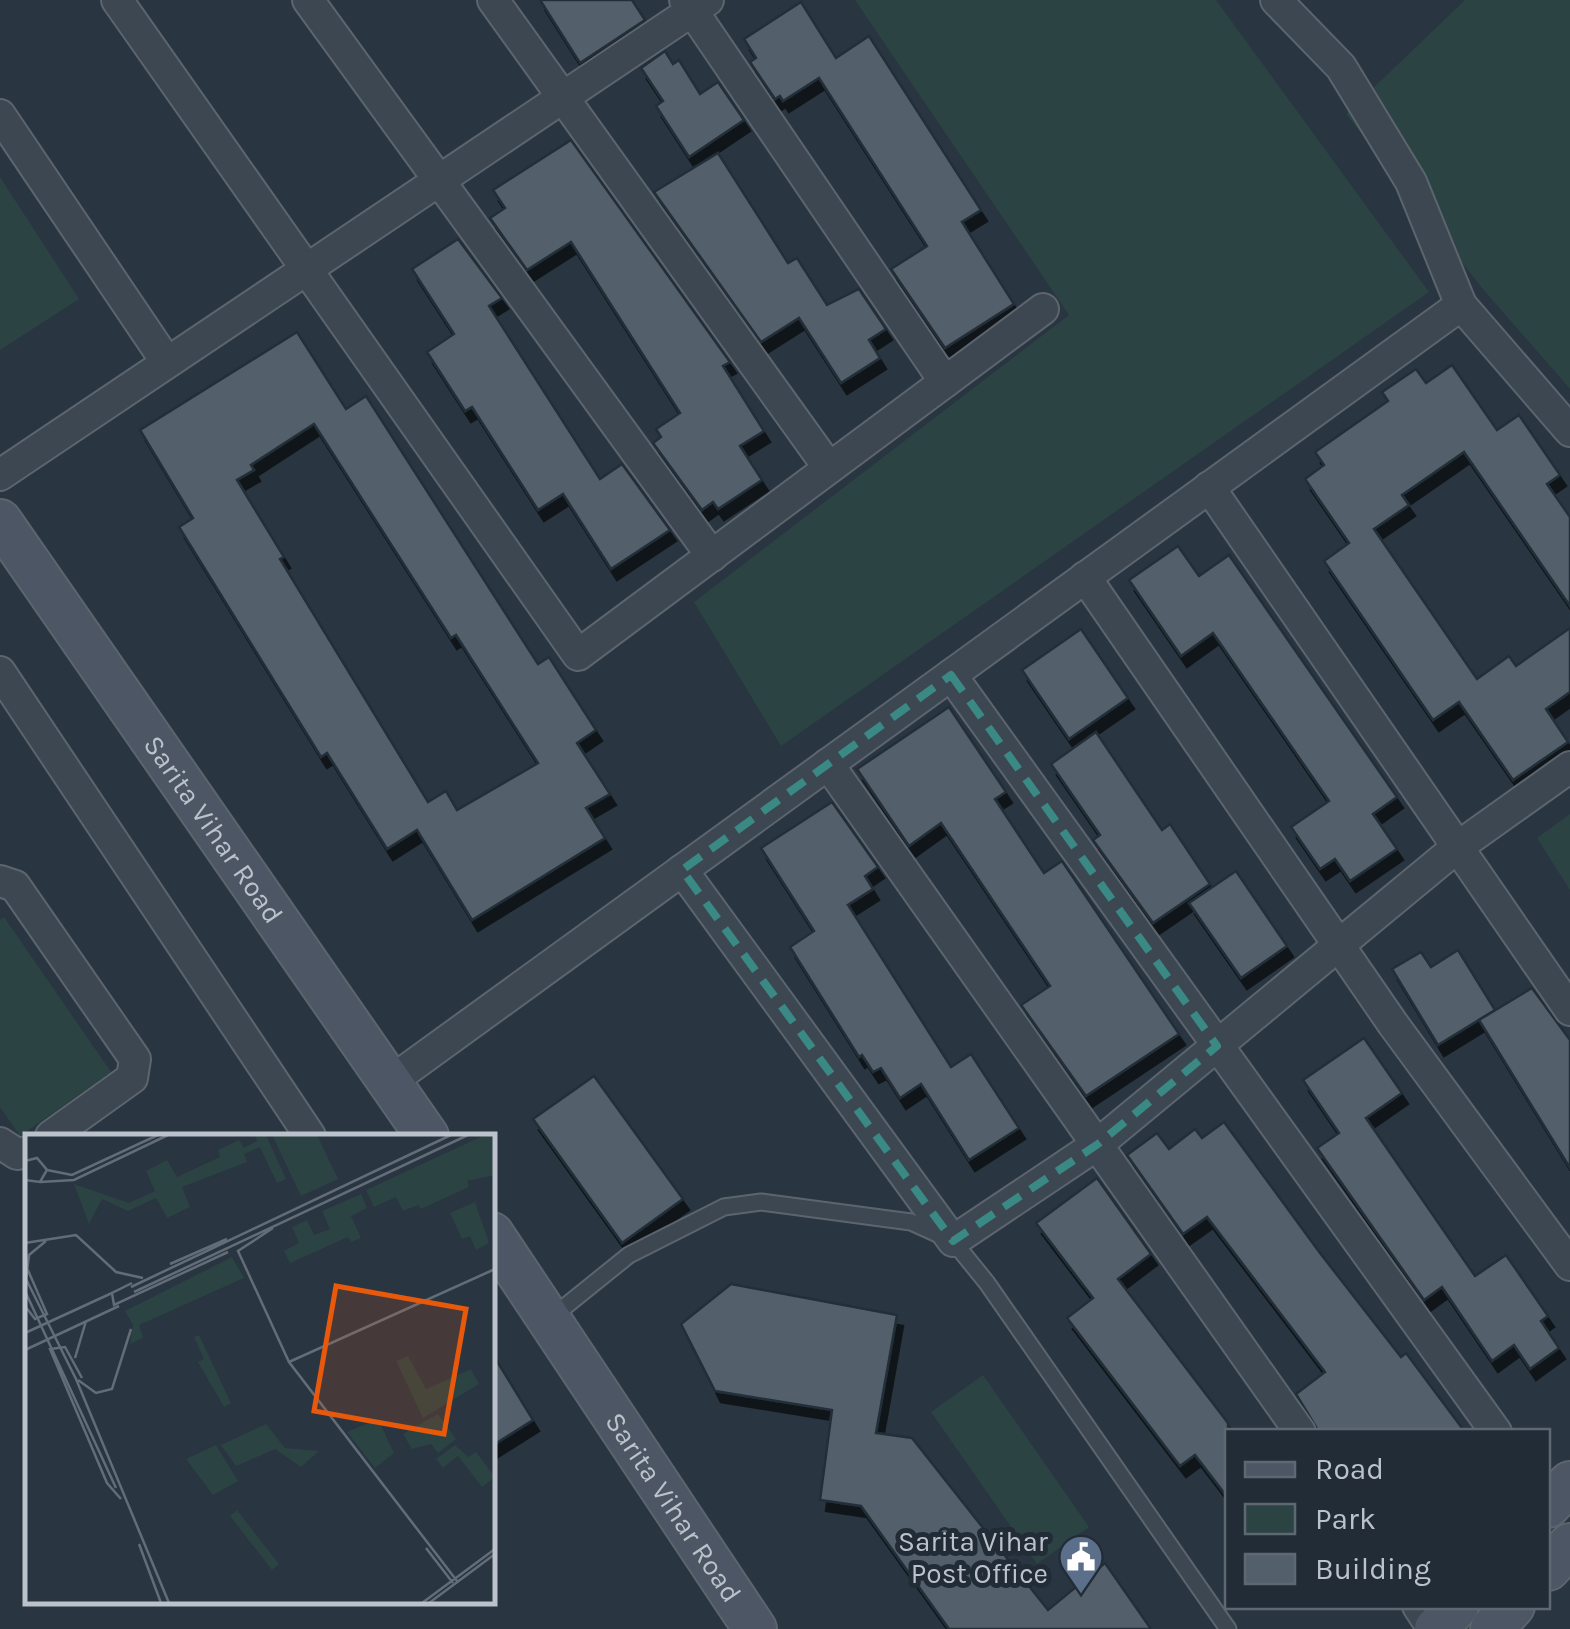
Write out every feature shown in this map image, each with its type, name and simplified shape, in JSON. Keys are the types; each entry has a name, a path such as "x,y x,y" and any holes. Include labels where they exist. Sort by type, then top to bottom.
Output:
{"street":[{"path":"117,0 578,656 1043,309"},
{"path":"308,0 712,556"},
{"path":"492,0 829,468"},
{"path":"1278,1 1341,67 1411,182 1461,305 1570,431"},
{"path":"0,475 563,98 695,4 945,382"},
{"path":"0,115 166,361"},
{"path":"390,1082 1461,305"},
{"path":"1209,488 1455,849 1570,1010"},
{"name":"Sarita Vihar Road","path":"0,521 426,1134"},
{"path":"1085,577 1338,945 1570,1266"},
{"path":"0,672 309,1134"},
{"path":"951,674 1494,1429"},
{"path":"828,764 1298,1429"},
{"path":"682,870 953,1241 1098,1144 1455,849 1570,767"},
{"path":"0,881 15,886 135,1058 132,1078 71,1131"},
{"path":"0,1143 16,1154 25,1152"},
{"name":"Sarita Vihar Road","path":"495,1238 755,1629"},
{"path":"1550,1567 1570,1544"},
{"path":"1435,1629 1454,1609"},
{"path":"1492,1629 1510,1609"}],"lane":[{"path":"550,1319 629,1256 724,1207 761,1202 911,1222 953,1241 987,1282 1228,1629"}],"highlighted area":[{"path":"951,675 1217,1046 1098,1144 953,1241 682,870"}],"green space":[{"path":"855,0 1216,0 1429,292 781,746 694,602 1069,315"},
{"path":"1465,0 1570,0 1570,389 1482,288 1346,114"},
{"path":"0,177 79,299 0,350"},
{"path":"1570,814 1570,890 1537,838"},
{"path":"4,917 111,1072 20,1136 0,1107 0,920"},
{"path":"983,1375 1089,1527 1037,1564 931,1412"}],"building":[{"path":"540,0 632,0 645,20 580,63"},
{"path":"801,2 836,58 869,36 981,210 962,222 1014,304 945,348 891,269 927,246 819,78 783,101 780,96 775,99 750,62 756,58 744,39"},
{"path":"665,51 673,64 679,60 700,94 718,82 744,120 689,157 656,106 663,101 641,68"},
{"path":"571,140 730,362 723,366 764,431 740,446 762,480 718,509 713,502 702,510 653,443 661,437 656,429 680,413 571,242 527,270 490,218 505,208 493,190"},
{"path":"718,153 788,263 797,258 827,305 859,289 886,329 869,340 880,358 841,383 799,318 761,342 654,192"},
{"path":"458,239 502,298 489,306 600,479 622,464 670,530 611,569 563,494 538,510 472,407 465,411 427,352 454,334 412,269"},
{"path":"297,332 346,409 366,396 538,664 549,657 596,730 577,743 610,794 586,808 605,838 472,920 417,830 387,849 327,753 321,757 179,527 193,518 140,430","holes":["314,424 451,638 456,635 538,763 457,810 446,791 428,802 280,559 284,557 237,480 254,470 251,465"]},
{"path":"1452,365 1497,430 1519,415 1560,475 1547,484 1570,517 1570,606 1464,452 1402,495 1409,505 1374,529 1477,679 1509,656 1516,666 1570,628 1570,692 1546,709 1568,742 1513,780 1459,702 1433,720 1324,561 1349,543 1305,479 1324,465 1315,452 1388,401 1382,392 1416,369 1426,383"},
{"path":"1178,546 1199,576 1229,555 1397,797 1373,814 1397,849 1350,881 1335,859 1320,869 1291,827 1329,801 1213,633 1181,656 1129,580"},
{"path":"1081,629 1128,698 1069,739 1022,670"},
{"path":"949,707 1006,792 995,799 1044,873 1062,861 1179,1034 1086,1096 1021,1005 1050,986 941,823 909,846 857,769"},
{"path":"1096,732 1162,830 1170,824 1210,884 1153,923 1093,840 1100,835 1051,764"},
{"path":"832,802 878,867 865,876 873,889 848,905 951,1067 971,1054 1019,1128 969,1160 921,1084 900,1098 881,1068 873,1072 862,1055 859,1057 790,947 814,931 761,848"},
{"path":"1236,871 1287,946 1241,978 1189,903"},
{"path":"1458,950 1495,1010 1438,1045 1392,969 1421,952 1431,967"},
{"path":"1532,988 1570,1040 1570,1168 1479,1020"},
{"path":"1364,1038 1402,1093 1366,1118 1475,1276 1506,1255 1548,1316 1541,1321 1559,1348 1530,1369 1514,1345 1492,1361 1442,1287 1424,1300 1317,1148 1339,1133 1303,1080"},
{"path":"594,1076 683,1199 622,1243 533,1119"},
{"path":"1224,1122 1320,1253 1401,1357 1406,1353 1463,1429 1317,1429 1296,1394 1325,1372 1207,1217 1183,1234 1127,1155 1157,1133 1169,1149 1195,1129 1202,1138"},
{"path":"1097,1178 1151,1254 1118,1279 1228,1423 1225,1494 1195,1455 1180,1466 1067,1318 1093,1298 1036,1223"},
{"path":"731,1284 897,1315 876,1433 912,1438 1048,1610 1105,1563 1151,1629 949,1629 861,1506 820,1500 832,1410 715,1391 681,1324"},
{"path":"495,1358 533,1420 495,1444"}],"place":[{"name":"Sarita Vihar Post Office","path":"1081,1595"}]}
